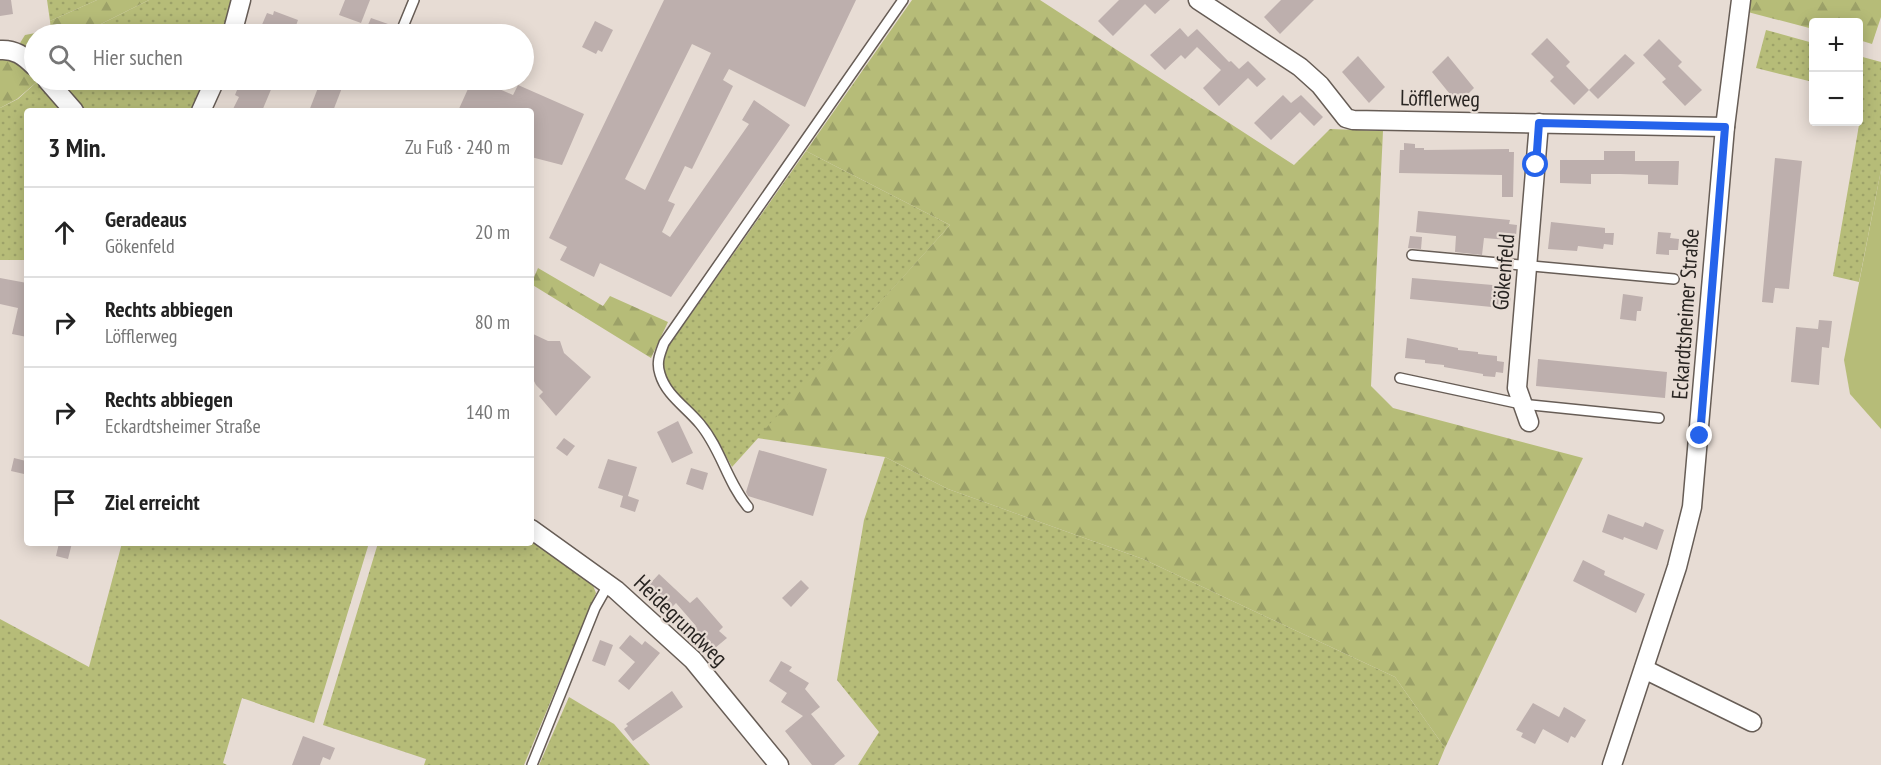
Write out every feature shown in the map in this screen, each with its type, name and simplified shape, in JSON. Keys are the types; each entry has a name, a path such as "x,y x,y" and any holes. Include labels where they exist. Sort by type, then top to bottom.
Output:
{"street":[{"path":"235,24 241,0"},
{"name":"Löfflerweg","path":"1198,0 1300,67 1320,85 1346,118 1725,127"},
{"name":"Eckardtsheimer Straße","path":"1612,765 1682,550 1692,507 1725,127 1741,0"},
{"path":"0,50 9,49 24,57"},
{"path":"56,90 71,108"},
{"path":"202,108 210,90"},
{"name":"Gökenfeld","path":"1529,422 1517,388 1539,123"},
{"name":"Heidegrundweg","path":"534,531 608,585 693,660 779,765"},
{"path":"1644,669 1752,722"}],"lane":[{"path":"404,24 414,0"},
{"path":"748,507 737,494 716,447 700,424 667,391 660,374 658,360 664,343 903,0"},
{"path":"1412,255 1674,279"},
{"path":"1400,378 1521,404 1659,418"},
{"path":"532,765 595,608 608,585"}],"green space":[{"path":"47,0 97,0 50,21"},
{"path":"97,0 149,0 101,24 50,24 50,21"},
{"path":"149,0 232,0 227,24 101,24"},
{"path":"912,0 1040,0 1294,165 1330,129 1383,131 1371,386 1393,408 1583,458 1445,748 1395,677 1143,559 948,489 885,457 757,438 950,225 806,151"},
{"path":"1746,0 1881,0 1881,17 1872,44 1863,41 1863,18 1809,18 1809,28 1744,11"},
{"path":"1766,30 1809,42 1809,81 1756,68"},
{"path":"13,57 24,67 24,90 27,90 17,99 0,108 0,59"},
{"path":"1863,57 1881,62 1881,170 1859,282 1833,276 1859,126 1863,126"},
{"path":"28,90 47,90 62,108 24,108 24,260 0,260 0,108 18,99"},
{"path":"64,90 202,90 193,108 79,108"},
{"path":"806,151 950,225 732,467 709,429 667,381 664,360 668,347"},
{"path":"1881,170 1881,429 1850,394 1844,360"},
{"path":"538,268 603,306 610,296 668,322 651,358 534,286 534,277"},
{"path":"885,457 948,489 1143,559 1395,677 1445,748 1438,765 858,765 879,732 837,680 864,520"},
{"path":"534,539 592,583 596,593 524,765 424,765 426,759 323,725 377,546 534,546"},
{"path":"121,546 368,546 314,723 242,698 223,763 227,765 0,765 0,619 89,667"},
{"path":"569,697 614,724 650,765 539,765"}],"building":[{"path":"0,0 11,0 13,14 0,16"},
{"path":"345,0 370,0 361,23 339,15"},
{"path":"664,0 856,0 805,107 729,69 723,80 733,86 692,169 685,166 668,201 675,204 662,232 670,237 749,124 742,120 754,100 790,125 671,297 600,263 594,277 560,260 567,247 549,238","holes":["692,44 711,53 645,190 625,179"]},
{"path":"1119,0 1170,0 1155,14 1145,4 1113,36 1098,21"},
{"path":"1281,0 1314,0 1280,34 1264,17"},
{"path":"274,11 298,20 297,24 262,24 267,13 273,15"},
{"path":"371,18 388,24 368,24"},
{"path":"595,21 613,30 602,52 598,50 596,54 582,47"},
{"path":"1180,28 1188,37 1197,29 1229,62 1231,61 1239,69 1248,61 1266,79 1257,87 1248,78 1219,106 1203,88 1221,70 1197,47 1185,59 1181,55 1165,70 1150,55"},
{"path":"1547,38 1570,62 1566,66 1589,90 1574,105 1550,81 1554,77 1531,54"},
{"path":"1659,39 1682,62 1678,66 1702,90 1685,106 1662,82 1666,79 1643,55"},
{"path":"1625,54 1635,63 1598,99 1589,90"},
{"path":"1358,56 1385,87 1369,103 1342,72"},
{"path":"1448,56 1474,88 1458,104 1432,72"},
{"path":"237,90 271,90 263,108 234,108 239,97 235,95"},
{"path":"317,90 341,90 334,108 310,108"},
{"path":"467,90 502,90 513,95 516,90 529,90 584,114 562,165 534,158 534,108 459,108"},
{"path":"1283,95 1291,103 1301,95 1323,117 1314,126 1300,112 1271,140 1254,123"},
{"path":"1404,143 1415,144 1415,148 1424,148 1424,150 1509,149 1509,152 1514,152 1513,197 1502,197 1502,175 1399,173 1400,150 1404,150"},
{"path":"1604,151 1635,151 1635,161 1679,161 1678,185 1648,184 1648,175 1620,174 1591,174 1591,184 1560,183 1560,160 1604,160"},
{"path":"1775,158 1802,161 1789,289 1775,288 1773,303 1762,302"},
{"path":"1418,211 1510,220 1509,224 1517,225 1516,236 1508,236 1508,240 1484,238 1482,255 1455,252 1456,236 1416,232"},
{"path":"1551,222 1605,228 1605,233 1614,233 1613,245 1604,244 1603,249 1578,246 1577,251 1548,249"},
{"path":"1658,232 1671,233 1670,238 1679,239 1678,250 1669,250 1669,255 1656,254"},
{"path":"1410,236 1422,237 1421,249 1408,248"},
{"path":"0,278 24,282 24,336 12,334 18,308 0,304"},
{"path":"1412,278 1504,286 1503,291 1511,292 1510,303 1502,303 1502,308 1410,299"},
{"path":"1623,294 1643,297 1641,311 1637,311 1636,321 1620,319"},
{"path":"1819,320 1832,321 1829,348 1822,347 1819,385 1791,382 1796,327 1818,329"},
{"path":"534,334 548,341 560,341 564,353 591,377 556,416 539,396 543,392 534,381"},
{"path":"1407,338 1497,356 1497,361 1504,362 1503,373 1496,372 1495,377 1483,376 1483,374 1444,367 1444,365 1425,363 1425,360 1405,358"},
{"path":"1538,359 1667,372 1665,398 1536,386"},
{"path":"678,421 693,453 672,463 657,432"},
{"path":"564,438 575,446 567,456 556,448"},
{"path":"759,450 827,469 813,516 748,496 746,492"},
{"path":"14,458 24,460 24,474 11,471"},
{"path":"608,459 637,467 628,496 639,500 635,512 620,507 623,496 598,488"},
{"path":"691,468 708,473 703,490 686,484"},
{"path":"1608,514 1643,527 1645,522 1664,530 1657,550 1624,537 1623,540 1602,532"},
{"path":"58,546 71,546 68,559 56,556"},
{"path":"1583,560 1605,571 1604,575 1645,594 1636,613 1573,581"},
{"path":"659,574 690,603 697,597 723,627 719,631 727,638 709,653 689,631 696,626 676,603 671,608 647,587"},
{"path":"801,580 809,588 791,607 782,598"},
{"path":"630,635 642,645 645,641 660,653 629,690 618,681 635,662 619,648"},
{"path":"600,640 613,645 605,666 592,661"},
{"path":"781,661 792,667 789,671 809,683 805,689 820,707 811,714 845,756 834,765 812,765 785,731 803,716 781,702 787,693 769,681"},
{"path":"672,691 683,707 633,741 624,729 628,726 626,724"},
{"path":"1533,703 1559,717 1564,707 1586,720 1575,738 1571,736 1568,743 1543,729 1535,744 1521,737 1523,733 1516,730"},
{"path":"303,736 335,748 330,760 323,757 320,765 292,765"}],"route":[{"path":"1536,165 1539,123 1725,127 1710,282 1700,436"}]}
